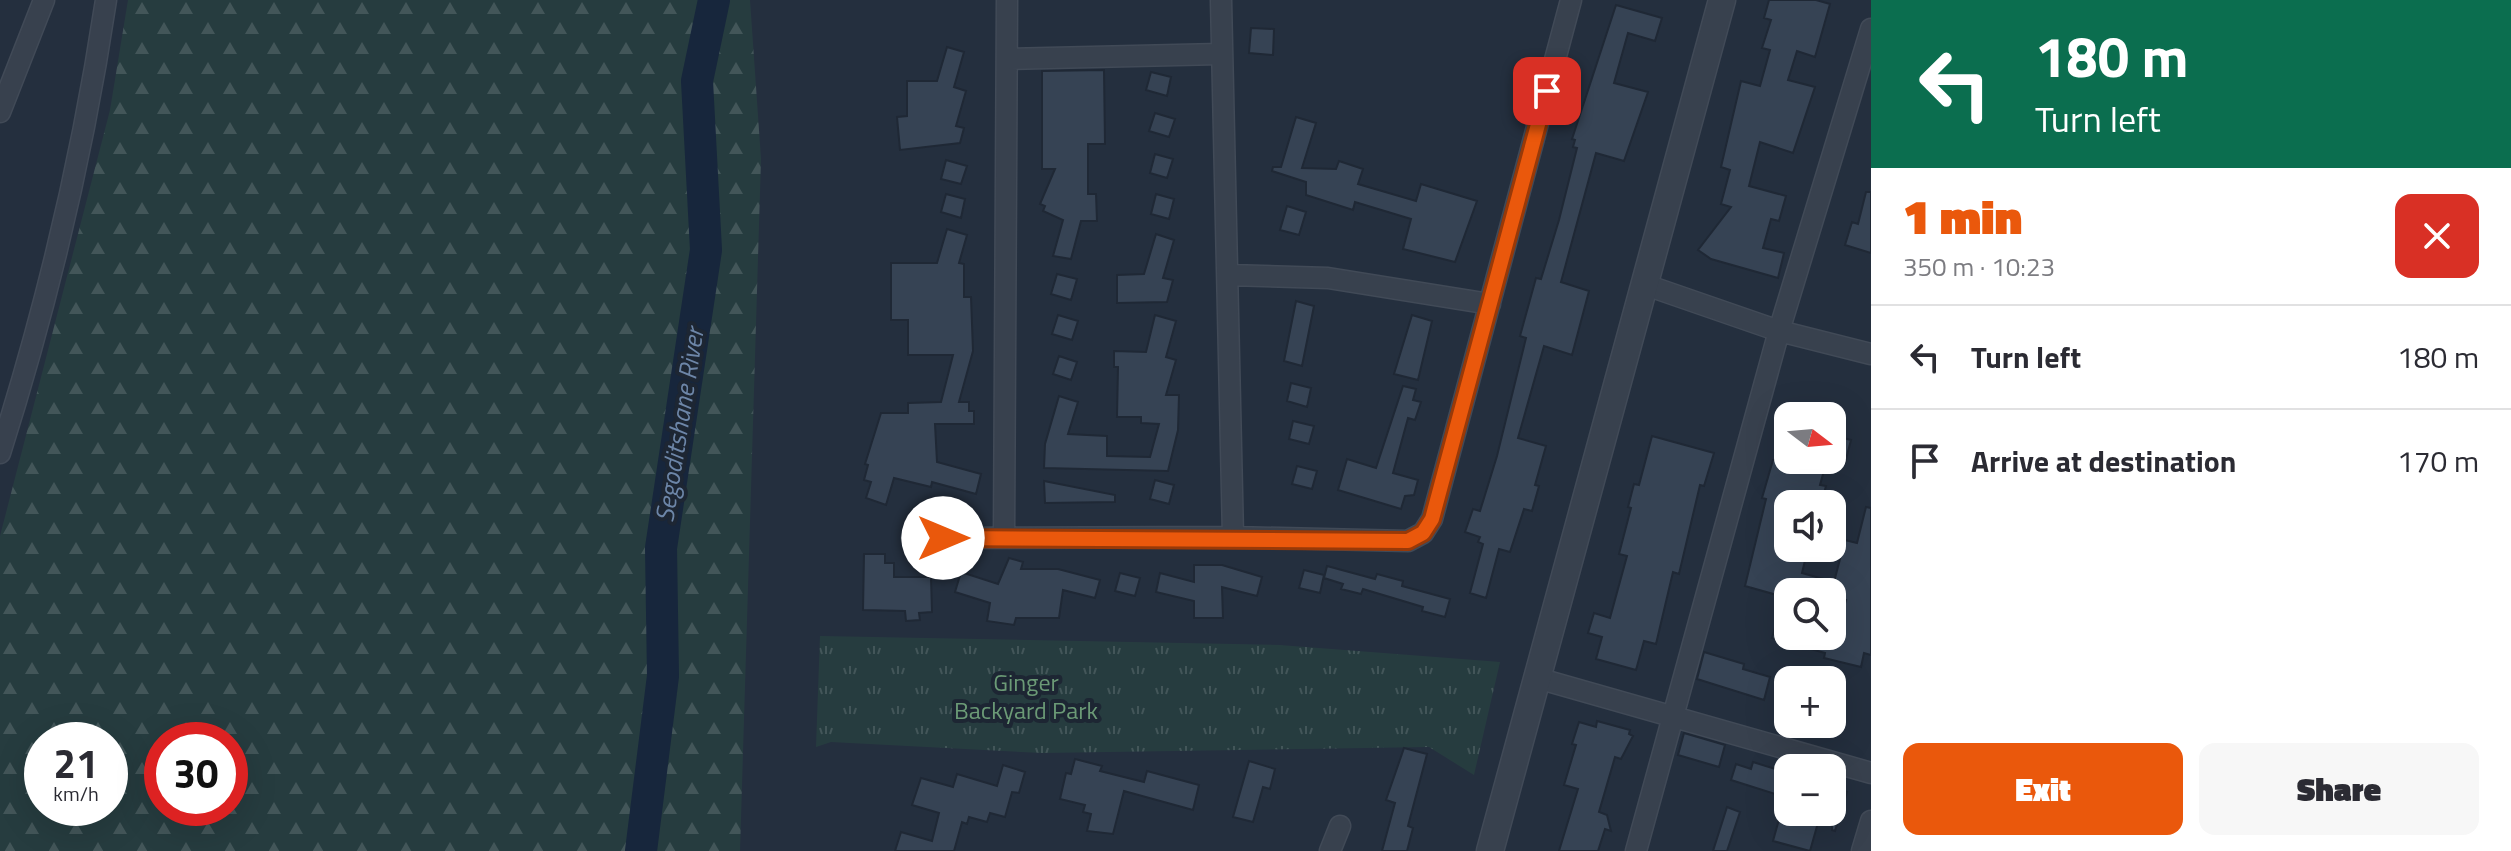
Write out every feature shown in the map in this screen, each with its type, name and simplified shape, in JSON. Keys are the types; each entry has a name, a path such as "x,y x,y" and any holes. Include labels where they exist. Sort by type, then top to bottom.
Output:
{"street":[{"path":"0,112 44,0"},
{"path":"0,453 28,366 72,187 106,0"},
{"path":"1004,538 1007,0"},
{"path":"1221,0 1233,537"},
{"path":"912,538 1233,537 1408,541 1423,533 1432,519 1571,0"},
{"path":"1490,851 1722,0"},
{"path":"1636,851 1779,331 1871,29"},
{"path":"1007,59 1220,54"},
{"path":"1229,275 1328,278 1490,304"},
{"path":"1646,285 1779,331 1871,354"},
{"path":"1537,678 1871,773"},
{"path":"1862,851 1871,821"},
{"path":"1330,851 1340,826"}],"green space":[{"path":"128,0 750,0 761,159 740,851 0,851 0,536 110,110"},
{"name":"Ginger Backyard Park","path":"820,636 1280,645 1500,662 1474,775 1429,747 1042,753 831,742 816,747"}],"building":[{"path":"1769,0 1816,0 1830,4 1815,57 1797,51 1788,80 1815,87 1793,153 1760,142 1749,186 1786,196 1779,221 1771,219 1763,248 1784,253 1778,278 1711,259 1698,250 1731,207 1721,204 1730,170 1721,167 1741,81 1760,86 1770,50 1762,48 1771,20 1764,18"},
{"path":"1616,5 1662,18 1655,41 1628,33 1614,83 1648,92 1624,161 1596,153 1561,282 1589,291 1572,355 1544,346 1518,438 1546,446 1535,485 1539,486 1532,511 1524,509 1510,552 1499,549 1486,598 1470,593 1483,544 1478,542 1480,537 1465,532 1473,509 1480,511 1497,456 1526,338 1520,336 1536,278 1541,279 1559,220 1577,148 1573,147 1575,140 1572,139"},
{"path":"1251,28 1274,29 1273,55 1249,53"},
{"path":"947,47 964,52 954,87 966,91 956,126 964,128 960,143 900,150 897,117 907,116 907,81 937,81"},
{"path":"1104,70 1105,144 1088,144 1088,194 1096,194 1097,221 1081,221 1071,259 1053,256 1063,220 1043,211 1045,206 1040,204 1055,169 1042,169 1042,71"},
{"path":"1151,72 1171,77 1167,96 1146,90"},
{"path":"1155,113 1175,119 1169,137 1149,131"},
{"path":"1296,117 1316,123 1302,168 1336,169 1339,161 1363,169 1358,184 1416,201 1421,184 1477,201 1455,262 1403,249 1411,219 1355,202 1353,210 1306,195 1306,182 1272,171 1273,167 1281,167"},
{"path":"1155,154 1173,159 1167,178 1150,173"},
{"path":"946,160 967,166 961,184 941,179"},
{"path":"1866,192 1871,192 1871,253 1845,245 1852,222 1858,224"},
{"path":"946,194 965,199 961,218 941,212"},
{"path":"1156,194 1174,199 1169,219 1151,214"},
{"path":"1287,206 1306,212 1299,235 1280,230"},
{"path":"947,229 967,235 959,263 964,264 964,297 971,297 973,351 959,402 969,402 969,411 974,411 974,424 935,424 937,462 981,474 976,494 932,482 931,487 894,478 886,505 866,498 871,482 864,480 868,465 865,464 881,413 908,413 908,403 941,402 953,355 908,355 908,320 891,320 891,263 937,263"},
{"path":"1156,234 1174,240 1163,278 1173,280 1167,302 1117,303 1117,275 1144,274"},
{"path":"1057,274 1077,279 1071,300 1051,294"},
{"path":"1296,301 1314,306 1302,366 1284,361"},
{"path":"1058,315 1078,321 1072,340 1052,334"},
{"path":"1155,315 1176,321 1166,357 1176,360 1166,395 1179,395 1178,430 1168,471 1044,468 1045,444 1059,396 1078,402 1068,434 1107,436 1107,456 1150,457 1159,424 1141,423 1141,417 1117,417 1118,367 1114,367 1114,351 1146,352"},
{"path":"1412,315 1432,321 1418,380 1394,374"},
{"path":"1059,356 1077,362 1071,380 1053,374"},
{"path":"1291,383 1311,388 1307,407 1287,401"},
{"path":"1403,386 1416,389 1413,400 1421,402 1415,420 1408,418 1393,473 1418,480 1414,495 1405,496 1401,509 1338,490 1347,459 1376,468"},
{"path":"1293,421 1314,426 1309,444 1289,439"},
{"path":"1652,436 1714,453 1704,486 1700,485 1679,574 1673,572 1656,644 1644,641 1636,670 1596,659 1602,637 1588,633 1594,613 1610,618 1627,556 1619,554 1631,508 1628,507 1634,484 1639,485"},
{"path":"1846,439 1851,440 1846,459"},
{"path":"1773,460 1774,474 1823,474 1820,485 1826,486 1825,490 1774,490 1774,562 1805,562 1802,573 1820,578 1774,578 1774,594 1745,586 1766,499 1762,498"},
{"path":"1297,466 1317,471 1312,489 1292,484"},
{"path":"1155,480 1174,485 1169,504 1150,499"},
{"path":"1044,481 1115,495 1115,502 1045,503"},
{"path":"1866,507 1871,508 1871,655 1864,653 1861,667 1824,658 1825,653 1814,650 1846,650 1846,578 1835,578 1839,562 1846,562 1846,540 1857,543"},
{"path":"864,554 885,554 885,563 894,563 894,577 931,577 932,612 919,613 920,620 906,621 905,611 863,610"},
{"path":"1009,558 1023,562 1021,569 1058,569 1100,580 1095,598 1063,590 1059,618 1016,618 1014,625 987,621 990,603 955,592 961,572 998,584"},
{"path":"1194,565 1222,565 1262,577 1257,596 1222,587 1223,618 1194,618 1194,601 1156,592 1160,573 1194,582"},
{"path":"1327,566 1375,579 1377,574 1403,581 1402,586 1450,599 1445,617 1363,589 1361,594 1341,589 1343,584 1324,578"},
{"path":"1304,570 1324,575 1320,593 1299,588"},
{"path":"1120,573 1140,578 1135,596 1115,591"},
{"path":"1704,652 1744,664 1743,669 1770,677 1764,700 1697,679"},
{"path":"1597,721 1630,730 1629,734 1633,736 1621,759 1615,757 1599,812 1607,815 1611,831 1605,829 1598,851 1559,851 1578,789 1564,785 1576,745 1572,744 1579,722 1596,727"},
{"path":"1684,733 1725,745 1719,767 1678,755"},
{"path":"1404,748 1427,754 1408,826 1413,828 1407,851 1382,851 1395,803 1386,800"},
{"path":"1075,759 1102,766 1100,771 1144,782 1147,771 1199,785 1193,810 1124,791 1113,834 1087,831 1091,814 1083,812 1085,805 1060,799 1066,773 1071,774"},
{"path":"1249,761 1275,769 1270,789 1263,787 1253,822 1233,817"},
{"path":"1753,762 1774,769 1774,794 1731,780 1736,764 1751,769"},
{"path":"1003,765 1025,772 1019,793 1012,792 1005,817 990,813 987,822 969,817 967,824 962,822 954,851 895,851 901,832 932,841 939,813 912,805 921,778 953,787 957,774 997,786"},
{"path":"1727,807 1740,812 1727,851 1713,851"},
{"path":"1777,826 1817,826 1810,851 1773,841"}],"waterway":[{"name":"Segoditshane River","path":"641,851 663,676 661,548 706,250 697,81 714,0"}],"route":[{"path":"943,538 1233,537 1408,541 1423,533 1432,519 1547,91"}]}
